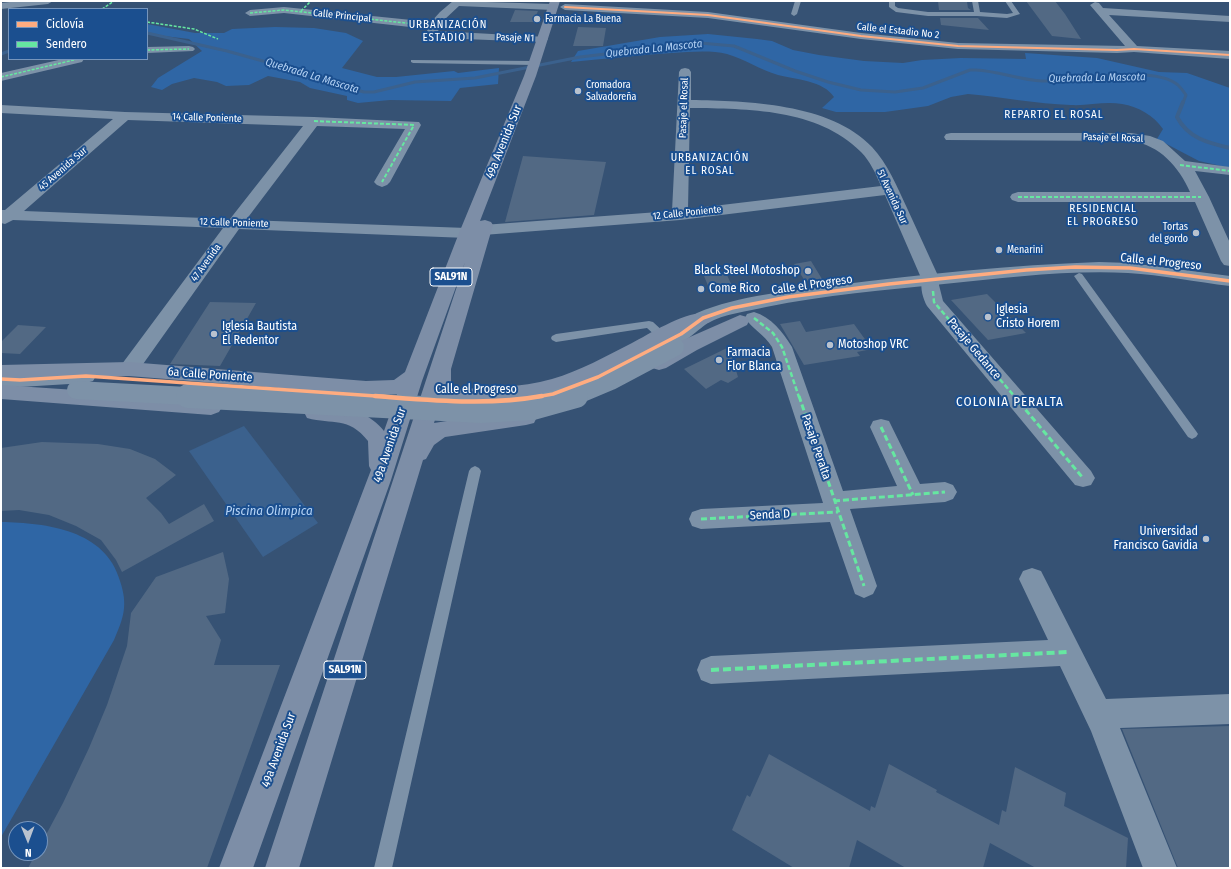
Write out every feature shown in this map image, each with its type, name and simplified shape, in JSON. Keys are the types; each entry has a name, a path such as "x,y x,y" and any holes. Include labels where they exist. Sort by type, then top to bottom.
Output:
{"main road":[{"name":"49a Avenida Sur","path":"536,68 542,39 554,4"},
{"name":"49a Avenida Sur","path":"236,868 379,480 414,376 475,231 536,68 566,4"},
{"name":"49a Avenida Sur","path":"282,868 442,364 475,231"},
{"path":"442,364 439,386 441,391 447,396 455,398 510,394 554,386 584,375 668,341 677,327 703,318"},
{"path":"408,471 426,440 439,430 459,426 488,424 527,416 589,396 619,384 690,344 747,319"},
{"path":"1,372 129,369 366,388 399,387 414,376"},
{"path":"359,419 373,411 378,400 376,395 366,388"},
{"path":"1,392 337,414 359,419 369,426 379,440 381,454 379,480"},
{"path":"459,426 454,422 452,412 460,402 473,397"}],"street":[{"path":"1,6 48,1"},
{"path":"301,11 311,1"},
{"path":"1092,1 1134,49"},
{"path":"434,26 453,4 457,3 554,4"},
{"name":"Calle el Estadio No 2","path":"566,4 708,15 861,36 958,46 1117,50 1134,49 1230,55"},
{"name":"Calle Principal","path":"250,13 277,10 301,11 434,26"},
{"path":"1101,11 1230,20"},
{"name":"Pasaje N1","path":"434,26 432,33 437,35 542,39"},
{"path":"148,50 189,49"},
{"path":"1,77 74,60"},
{"name":"Pasaje el Rosal","path":"680,215 685,72"},
{"name":"51 Avenida Sur","path":"684,104 744,105 772,108 820,121 848,134 867,150 882,172 932,286"},
{"name":"14 Calle Poniente","path":"1,109 125,116 414,125 382,182"},
{"name":"45 Avenida Sur","path":"4,218 125,116"},
{"name":"47 Avenida","path":"129,369 235,223 314,121"},
{"name":"Pasaje el Rosal","path":"951,137 1138,138 1158,144 1193,180 1228,254"},
{"path":"1180,165 1230,171"},
{"name":"12 Calle Poniente","path":"4,218 235,223 475,231 680,215 889,190"},
{"path":"1018,197 1201,197"},
{"name":"Calle el Progreso","path":"415,404 486,412 508,411 544,406 575,396 601,385 668,341 747,319 1026,270 1099,267 1130,268 1230,281"},
{"name":"Calle el Progreso","path":"703,318 732,308 788,297 889,284 932,286 1036,278 1128,276 1173,279 1230,287"},
{"name":"Pasaje Gedance","path":"932,286 934,302 1083,478"},
{"name":"Pasaje Peralta","path":"747,319 773,333 782,347 864,586"},
{"name":"6a Calle Poniente","path":"11,380 415,404"},
{"path":"881,427 912,495"},
{"name":"Senda D","path":"701,519 836,506 912,495 945,492"},
{"path":"1032,579 1098,714 1160,868"},
{"path":"711,670 1068,652"},
{"path":"1098,714 1230,709"}],"lane":[{"path":"794,14 798,1"},
{"path":"892,1 892,7 901,12 1006,16 1017,14 1008,1"},
{"path":"975,1 977,14"},
{"path":"412,61 536,68"},
{"path":"1079,276 1192,434"},
{"path":"556,338 649,324 668,341"},
{"path":"383,868 475,471"}],"shaded area":[{"path":"148,24 195,33 224,33 232,29 275,27 314,28 346,33 363,41 342,68 377,77 396,77 454,71 458,73 499,68 498,84 460,88 451,101 390,100 358,103 347,100 347,96 310,88 300,82 268,76 249,85 226,86 217,82 194,78 172,84 162,90 151,87 158,78 202,51 189,39 148,34"},
{"path":"708,34 772,41 793,50 864,61 903,63 922,60 961,58 1026,59 1025,53 1097,58 1159,72 1187,73 1230,88 1230,168 1199,161 1157,139 1163,129 1155,120 1145,112 1122,104 1058,104 968,94 951,97 928,106 885,112 836,112 822,108 834,97 823,87 771,73 727,54 714,52 672,53 571,62 578,51 660,37"},
{"path":"1,522 37,524 72,533 88,540 102,550 113,564 120,581 124,597 124,611 114,640 10,821 8,821 8,825 1,837"}],"water":[{"name":"Piscina Olimpica","path":"244,426 318,523 263,557 189,451"}],"building":[{"path":"938,1 967,2 968,8 971,10 939,10"},
{"path":"1026,1 1055,1 1081,39 1052,36"},
{"path":"515,10 538,11 533,22 510,22"},
{"path":"940,18 978,18 989,30 941,25"},
{"path":"578,27 606,28 603,46 573,46"},
{"path":"523,156 606,162 594,215 505,222"},
{"name":"Black Steel Motoshop","path":"811,261 822,279 805,281 794,264"},
{"path":"726,273 734,290 711,293 704,276"},
{"name":"Iglesia Cristo Horem","path":"987,294 1026,333 988,340 951,300"},
{"name":"Iglesia Bautista El Redentor","path":"210,302 256,303 220,366 170,364"},
{"name":"Motoshop VRC","path":"800,321 806,332 854,324 872,349 857,352 860,356 804,365 780,324"},
{"path":"18,325 46,327 20,354 1,353 1,342"},
{"path":"729,347 738,377 728,383 721,380 706,389 684,369"},
{"path":"42,442 98,444 130,449 155,459 176,475 146,498 161,513 169,524 204,504 214,521 122,572 116,560 101,540 76,526 49,515 19,510 1,511 1,448"},
{"path":"223,552 229,579 225,613 206,616 221,640 214,665 280,665 207,868 28,868 32,861 48,861 48,831 89,748 107,705 127,646 131,613 156,577"},
{"path":"1230,726 1230,868 1178,868 1122,729"},
{"path":"769,754 870,811 871,806 875,808 889,764 937,790 936,792 999,825 1002,810 1006,812 1015,767 1066,793 1064,806 1128,838 1126,868 1036,868 990,843 983,868 906,868 857,840 849,868 794,868 732,830 747,795 750,797"}],"waterway":[{"name":"Quebrada La Mascota","path":"148,33 227,51 320,77 345,87 364,92 374,92 415,82 475,78 580,57 700,43 734,46 795,71 828,82 861,90 895,92 923,88 970,70 992,72 1042,81 1133,75 1166,79 1178,85 1186,95 1183,103"},
{"name":"Quebrada La Mascota","path":"1,54 8,51"},
{"name":"Quebrada La Mascota","path":"1183,102 1177,117 1187,130 1206,142 1230,148"}],"marked path":[{"path":"104,8 114,1"},
{"path":"301,11 311,1"},
{"path":"250,13 284,10 434,26"},
{"path":"148,22 194,29 218,39"},
{"path":"148,50 189,49"},
{"path":"1,77 74,60"},
{"path":"314,121 414,125 382,182"},
{"path":"1180,165 1230,171"},
{"path":"1018,197 1201,197"},
{"path":"933,291 934,302 1083,478"},
{"path":"754,318 773,333 782,347 864,586"},
{"path":"881,427 913,495"},
{"path":"834,501 945,492"},
{"path":"701,519 838,512"},
{"path":"711,670 1068,652"}],"cycle path":[{"path":"565,7 708,15 861,36 958,46 1117,50 1134,49 1230,55"},
{"path":"1,379 20,380 86,376 417,399 474,402 515,401 553,394 598,377 681,334 703,318 732,308 788,297 889,284 1026,270 1075,267 1130,268 1230,281"}],"place":[{"name":"Farmacia La Buena","path":"537,19"},
{"name":"Cromadora Salvadoreña","path":"578,91"},
{"name":"Tortas del gordo","path":"1196,233"},
{"name":"Menarini","path":"999,250"},
{"name":"Black Steel Motoshop","path":"808,271"},
{"name":"Come Rico","path":"701,289"},
{"name":"Iglesia Cristo Horem","path":"988,317"},
{"name":"Iglesia Bautista El Redentor","path":"214,334"},
{"name":"Motoshop VRC","path":"830,345"},
{"name":"Farmacia Flor Blanca","path":"719,360"},
{"name":"Universidad Francisco Gavidia","path":"1206,539"}],"district":[{"name":"URBANIZACIÓN ESTADIO I","path":"448,31"},
{"name":"REPARTO EL ROSAL","path":"1054,115"},
{"name":"URBANIZACIÓN EL ROSAL","path":"710,164"},
{"name":"RESIDENCIAL EL PROGRESO","path":"1103,215"},
{"name":"COLONIA PERALTA","path":"1010,402"}]}
